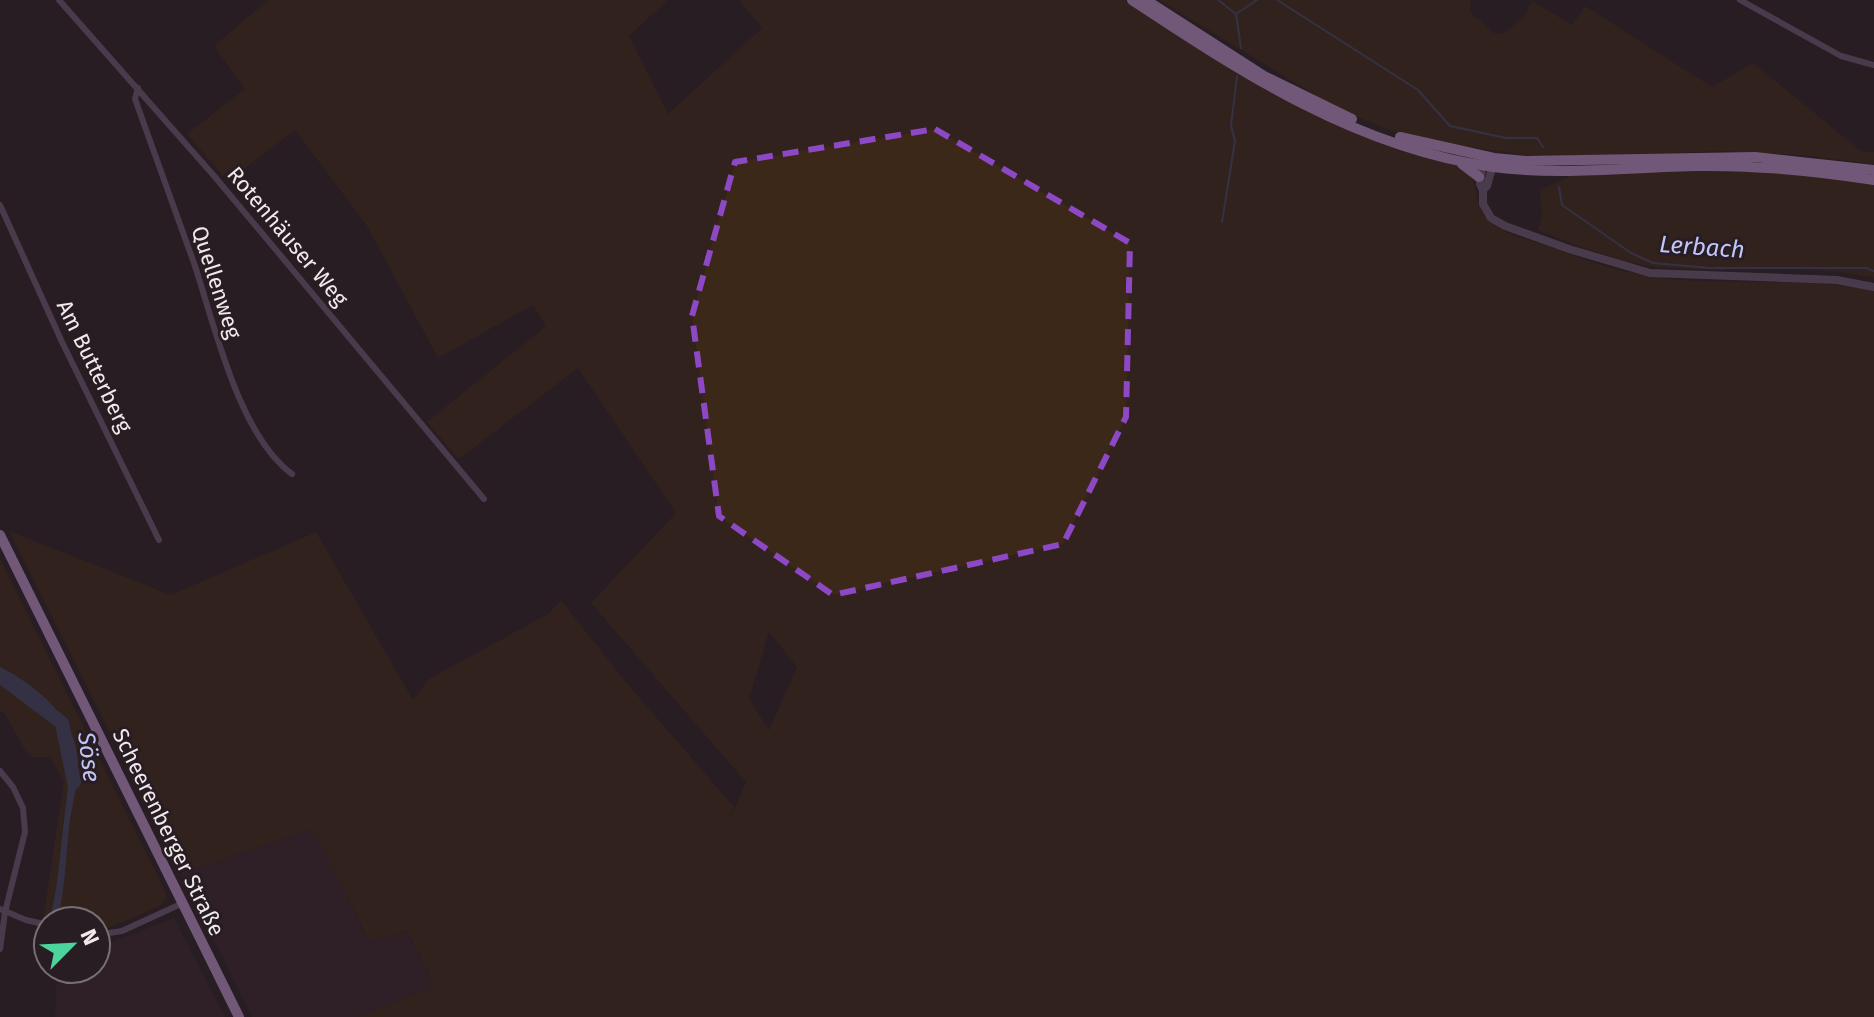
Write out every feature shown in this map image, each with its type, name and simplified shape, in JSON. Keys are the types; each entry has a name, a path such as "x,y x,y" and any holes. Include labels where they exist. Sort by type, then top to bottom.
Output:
{"main road":[{"path":"1132,0 1229,64 1291,100 1390,141 1454,160 1479,177"},
{"path":"1146,0 1264,76 1319,105 1391,135 1488,161 1572,171 1754,166 1874,180"},
{"path":"1454,160 1560,162 1755,157 1874,170"},
{"name":"Scheerenberger Straße","path":"0,535 179,905 239,1017"}],"street":[{"name":"Rotenhäuser Weg","path":"59,0 138,88 484,499"},
{"path":"1740,0 1841,56 1874,65"},
{"name":"Quellenweg","path":"138,88 135,99 232,378 253,426 281,466 292,474"},
{"path":"1488,161 1479,177 1485,209 1496,222 1569,249 1639,271 1837,280 1874,287"},
{"path":"1483,190 1488,161"},
{"name":"Am Butterberg","path":"0,205 62,342 159,540"},
{"path":"0,771 19,799 25,820 23,845 2,911 0,949"},
{"path":"112,933 179,905"},
{"path":"2,911 32,921"}],"highlighted area":[{"path":"935,129 1130,243 1126,417 1063,544 833,595 719,516 692,316 735,162"}],"shaded area":[{"path":"268,0 668,0 629,36 668,114 762,28 739,0 1125,0 1181,37 1397,150 1458,166 1473,179 1479,205 1487,219 1516,236 1610,267 1648,276 1817,284 1874,290 1874,1017 358,1017 435,986 407,931 369,941 313,829 181,874 9,531 171,595 316,532 413,700 429,679 548,614 561,600 625,681 734,807 728,824 746,782 591,603 676,513 578,368 459,459 427,422 546,326 533,305 438,358 367,226 295,130 228,181 187,134 245,89 214,46","holes":["769,632 797,667 769,730 749,699"]},
{"path":"1159,0 1471,0 1470,10 1474,17 1493,33 1503,34 1524,17 1532,1 1572,25 1585,6 1712,87 1753,63 1861,151 1874,152 1874,164 1800,155 1723,151 1560,157 1435,142 1392,131 1338,109"},
{"path":"1697,170 1774,172 1874,184 1874,278 1797,269 1651,266 1601,254 1538,230 1542,216 1540,190 1570,176"},
{"path":"0,559 165,891 167,898 160,906 112,927 112,905 60,905 78,759 75,744 60,716 35,692 0,667"},
{"path":"0,677 28,692 47,709 60,726 67,746 68,790 54,905 45,905 64,781 50,757 33,757 25,750 5,714 0,711"},
{"path":"314,829 368,941 406,931 435,986 358,1017 252,1017 181,874"},
{"path":"174,918 225,1017 55,1017 56,985 112,985 112,942"}],"water":[{"path":"0,667 42,695 64,721 77,752 78,769 60,905 52,905 68,779 65,739 58,722 45,706 0,677"}],"waterway":[{"name":"Lerbach","path":"1218,0 1236,14 1257,0"},
{"name":"Lerbach","path":"1277,0 1418,90 1450,126 1506,138 1537,138 1543,147"},
{"path":"1236,14 1241,48"},
{"path":"1222,222 1235,141 1231,126 1237,76"},
{"name":"Lerbach","path":"1559,187 1562,205 1631,253 1653,263 1710,268 1866,268 1874,271"},
{"name":"Söse","path":"0,676 62,723 74,782"}]}
